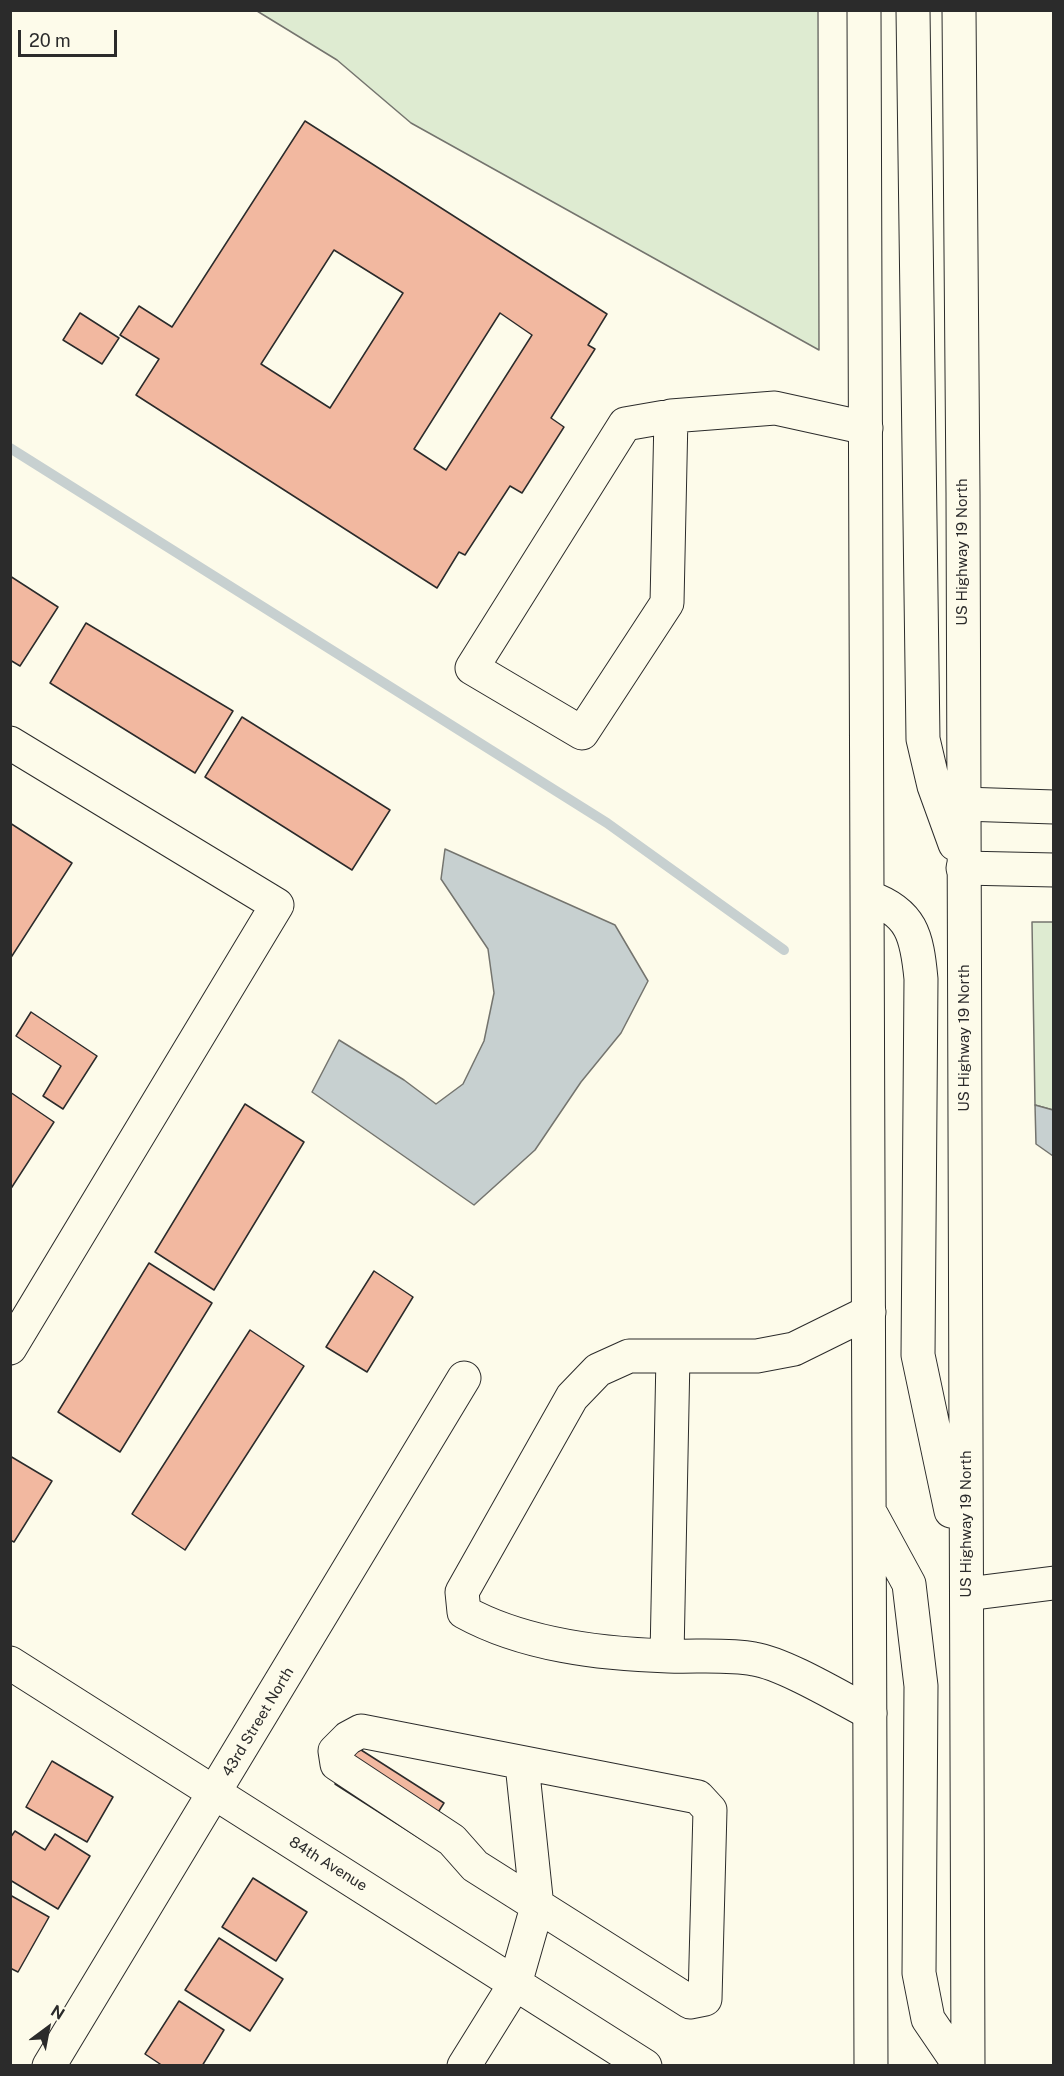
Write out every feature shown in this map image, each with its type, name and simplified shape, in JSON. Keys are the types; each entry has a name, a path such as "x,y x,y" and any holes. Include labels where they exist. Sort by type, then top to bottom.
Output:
{"main road":[{"path":"864,10 871,2066"},
{"path":"913,10 923,739 934,786 963,868 1053,870"},
{"name":"US Highway 19 North","path":"959,10 968,2066"},
{"path":"670,416 667,603 582,733 472,668 625,424 670,416 775,408 866,428"},
{"path":"10,743 278,905 10,1348"},
{"path":"963,804 1053,807"},
{"path":"868,897 884,902 898,912 917,941 921,978 918,1355 966,1586 1053,1583"},
{"path":"869,1312 794,1349 757,1356 629,1356 598,1370 572,1398 462,1592 464,1612 487,1625 542,1642 667,1656 755,1659 793,1674 870,1713"},
{"path":"667,1656 673,1356"},
{"name":"43rd Street North","path":"49,2066 464,1378"},
{"path":"869,1512 909,1584 921,1686 919,1973 928,2019 960,2066"},
{"name":"84th Avenue","path":"10,1663 645,2066"},
{"path":"362,1731 698,1797 710,1810 705,1999 690,2002 537,1907 475,1866 452,1840 337,1764 335,1751 348,1738 362,1731"},
{"path":"473,2062 515,1984 537,1907 522,1764"}],"green space":[{"path":"257,11 818,11 819,350 411,123 337,60"},
{"path":"1032,922 1053,922 1053,1110 1035,1105"}],"shaded area":[{"path":"445,849 615,925 648,981 621,1033 581,1082 535,1150 474,1205 312,1092 339,1040 404,1080 436,1104 463,1084 484,1041 494,993 488,949 441,879"},
{"path":"1035,1105 1053,1110 1053,1156 1036,1144"}],"building":[{"path":"305,121 607,314 588,345 595,349 551,418 564,427 522,493 510,486 465,555 459,552 437,588 136,395 159,359 120,335 139,306 172,327","holes":["334,250 403,293 330,408 261,364","500,313 532,335 446,470 414,449"]},
{"path":"80,313 119,338 102,364 63,340"},
{"path":"10,576 58,607 20,666 10,660"},
{"path":"86,623 233,711 195,773 50,683"},
{"path":"242,717 390,810 352,870 205,777"},
{"path":"10,823 72,863 10,959"},
{"path":"31,1012 97,1056 63,1109 43,1096 61,1066 16,1036"},
{"path":"10,1092 54,1122 10,1190"},
{"path":"245,1104 304,1142 214,1290 155,1252"},
{"path":"149,1263 212,1303 120,1452 58,1412"},
{"path":"374,1271 413,1297 367,1372 326,1347"},
{"path":"250,1330 304,1366 185,1550 132,1514"},
{"path":"10,1456 52,1481 14,1542 10,1540"},
{"path":"358,1748 444,1803 421,1839 335,1784"},
{"path":"52,1761 113,1797 87,1842 26,1807"},
{"path":"15,1831 45,1850 55,1834 90,1856 58,1909 10,1880 10,1838"},
{"path":"253,1878 307,1912 276,1961 222,1927"},
{"path":"10,1895 49,1917 18,1972 10,1968"},
{"path":"219,1938 283,1979 250,2031 185,1990"},
{"path":"179,2001 224,2030 202,2066 163,2066 145,2054"}],"waterway":[{"path":"10,448 607,823 784,950"}]}
